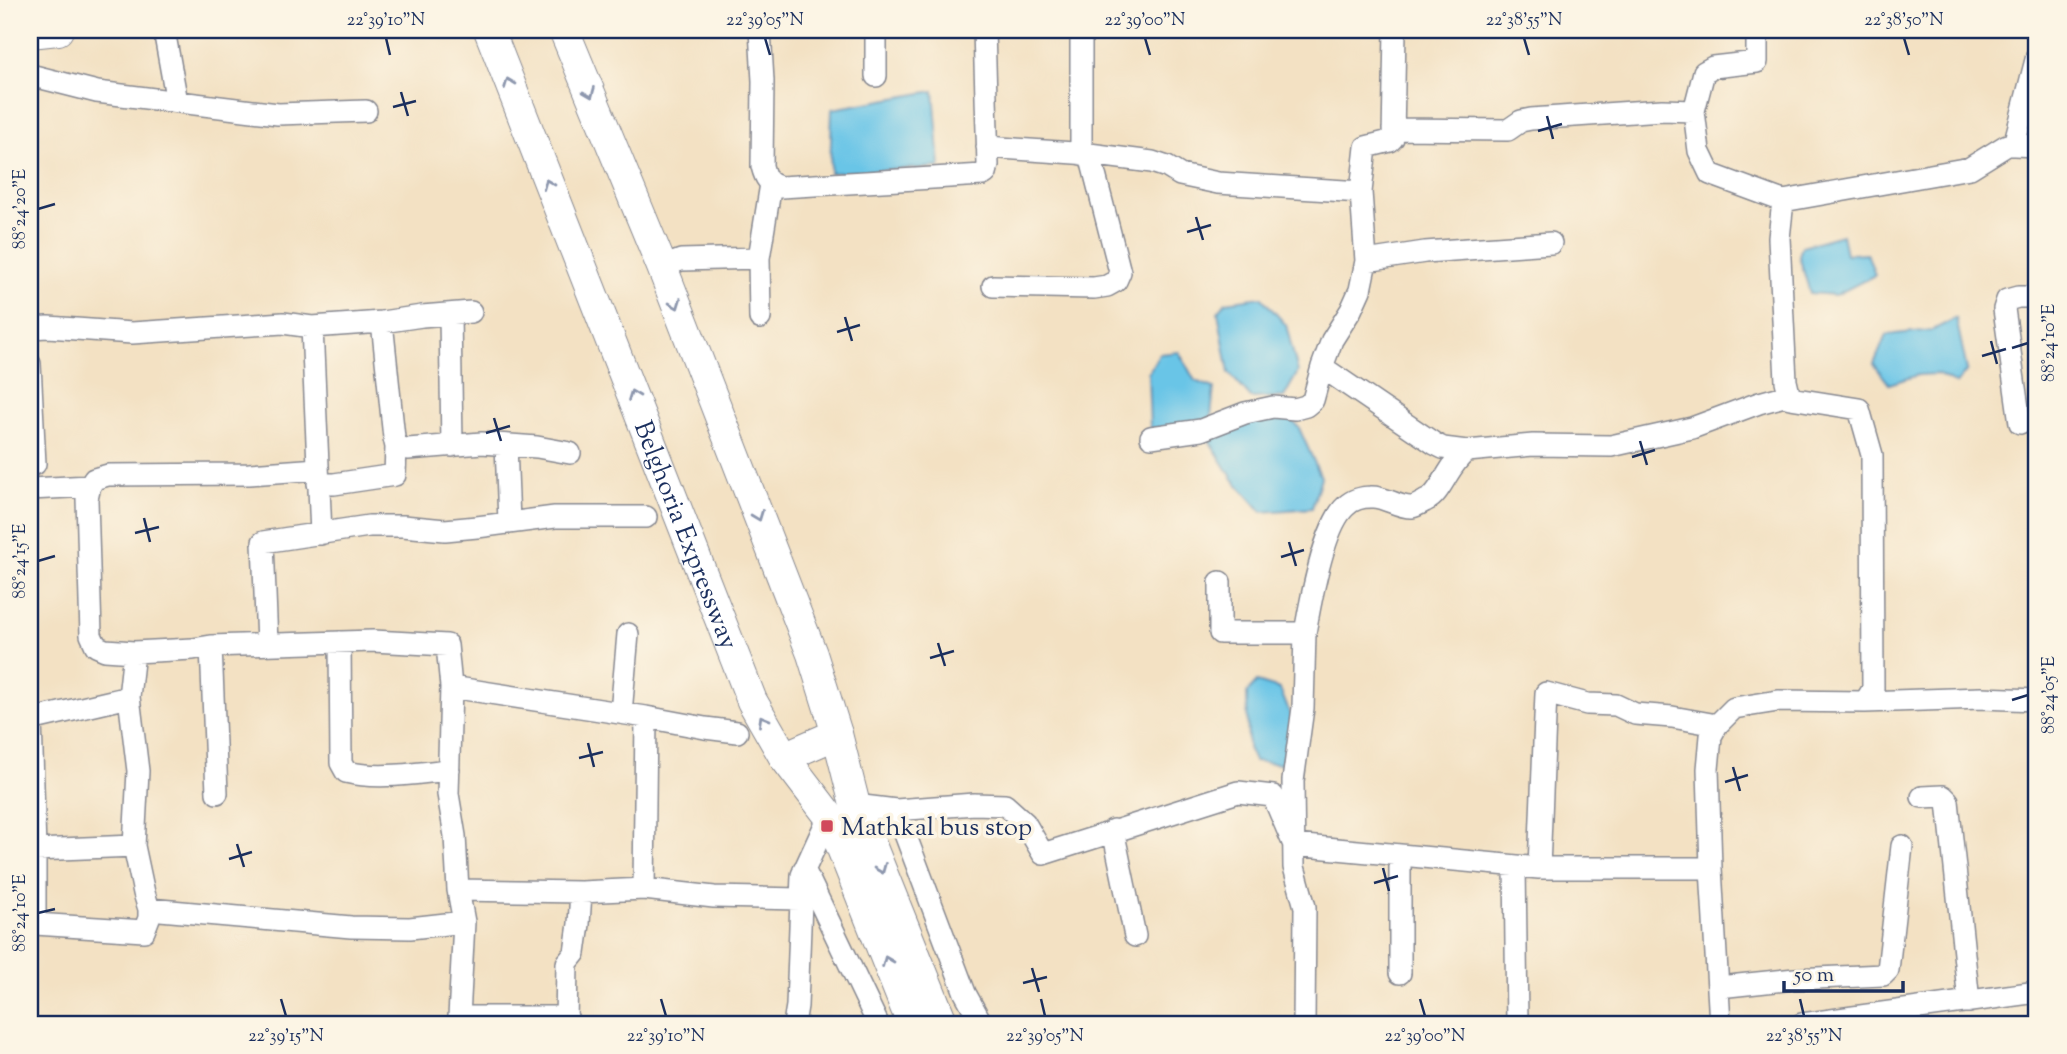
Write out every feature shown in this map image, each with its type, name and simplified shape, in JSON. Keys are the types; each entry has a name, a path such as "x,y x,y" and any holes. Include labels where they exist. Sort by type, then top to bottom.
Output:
{"highway":[{"path":"30,33 58,30"},
{"name":"Belghoria Expressway","path":"489,30 752,701 784,757 842,810 943,1024"},
{"name":"Belghoria Expressway","path":"564,30 662,267 812,654 837,734 842,810 912,1024"},
{"path":"784,757 837,734"}],"street":[{"path":"164,30 177,102"},
{"path":"760,30 763,81 762,166 764,177 771,184 781,187 986,173 988,165 984,30"},
{"path":"876,30 876,76"},
{"path":"993,286 1094,288 1116,281 1120,272 1085,155 1081,30"},
{"path":"1151,436 1201,430 1245,412 1273,407 1295,409 1306,406 1313,400 1332,340 1360,290 1366,261 1361,192 1366,147 1393,138 1395,30"},
{"path":"1756,30 1757,62 1713,67 1704,72 1694,111 1699,150 1710,174 1783,201 1970,168 2007,145 2037,146"},
{"path":"2014,145 2037,56"},
{"path":"30,75 97,92 278,114 366,111"},
{"path":"1393,129 1508,130 1521,121 1531,119 1662,110 1694,111"},
{"path":"987,148 1152,162 1180,175 1218,183 1361,192"},
{"path":"760,318 759,258 771,184"},
{"path":"1783,201 1779,238 1788,395 1790,398 1859,409 1872,456 1873,689 1865,702"},
{"path":"1366,261 1425,252 1551,243"},
{"path":"662,267 681,260 759,258"},
{"path":"2020,423 2004,309 2007,300 2037,297"},
{"path":"30,328 132,333 283,323 312,327 471,312"},
{"path":"450,314 452,446"},
{"path":"383,322 396,447 395,475 334,484 318,476 248,474 108,475 94,479 87,499 91,635 96,646 105,650 134,652 211,646 373,641 446,645 451,687 448,794 464,922 459,1021 567,1021 567,963 575,953 581,892"},
{"path":"312,327 321,534"},
{"path":"30,365 35,464"},
{"path":"1322,366 1435,444 1443,448 1467,451 1533,444 1611,446 1692,428 1788,395"},
{"path":"396,447 408,449 482,443 537,447 570,453"},
{"path":"506,445 509,522"},
{"path":"1304,1024 1306,907 1294,867 1293,782 1303,708 1305,633 1313,588 1331,530 1345,506 1357,499 1373,496 1412,507 1431,499 1452,464 1467,451"},
{"path":"30,488 90,486"},
{"path":"267,644 262,542 369,526 445,530 555,517 646,517"},
{"path":"1220,582 1220,634 1305,633"},
{"path":"621,713 628,634"},
{"path":"340,642 341,763 346,772 358,775 401,775 449,770"},
{"path":"211,646 217,793"},
{"path":"130,697 30,720 35,850 32,925 144,932 149,909 134,846 138,771 130,697 134,652"},
{"path":"451,687 737,732"},
{"path":"1539,868 1546,693 1587,704 1616,705 1635,714 1717,725"},
{"path":"1720,1024 1708,769 1711,736 1717,725 1734,708 1778,701 1865,702 1981,698 2037,700"},
{"path":"644,889 646,717"},
{"path":"794,1024 802,874 842,810 897,810 974,804 1005,806 1025,823 1043,854 1238,792 1273,796 1294,845"},
{"path":"1922,797 1943,796 1948,801 1969,1002"},
{"path":"897,810 965,993 982,1024"},
{"path":"1113,831 1135,936"},
{"path":"1294,845 1539,868 1711,868"},
{"path":"35,850 134,846"},
{"path":"1719,987 1795,979 1883,975 1888,970 1902,846"},
{"path":"1400,856 1400,973"},
{"path":"1515,866 1517,1024"},
{"path":"804,869 878,1024"},
{"path":"458,890 581,892 644,889 714,898 800,899"},
{"path":"149,909 351,927 411,928 464,922"},
{"path":"1802,1024 2037,992"}],"water":[{"path":"934,91 940,167 830,173 832,109"},
{"path":"1842,235 1846,254 1867,253 1875,275 1836,295 1810,293 1799,256 1802,246"},
{"path":"1261,297 1286,325 1298,372 1284,397 1251,398 1229,373 1218,312 1226,302"},
{"path":"1956,318 1967,370 1956,384 1937,374 1918,375 1889,384 1874,364 1886,335 1933,330"},
{"path":"1179,352 1195,381 1214,388 1211,416 1199,428 1150,428 1148,373 1159,354"},
{"path":"1286,413 1299,428 1321,477 1312,508 1262,512 1233,479 1209,440 1240,418"},
{"path":"1257,682 1280,689 1292,719 1281,764 1254,761 1248,748 1247,693"}],"place":[{"name":"Mathkal bus stop","path":"827,826"}]}
